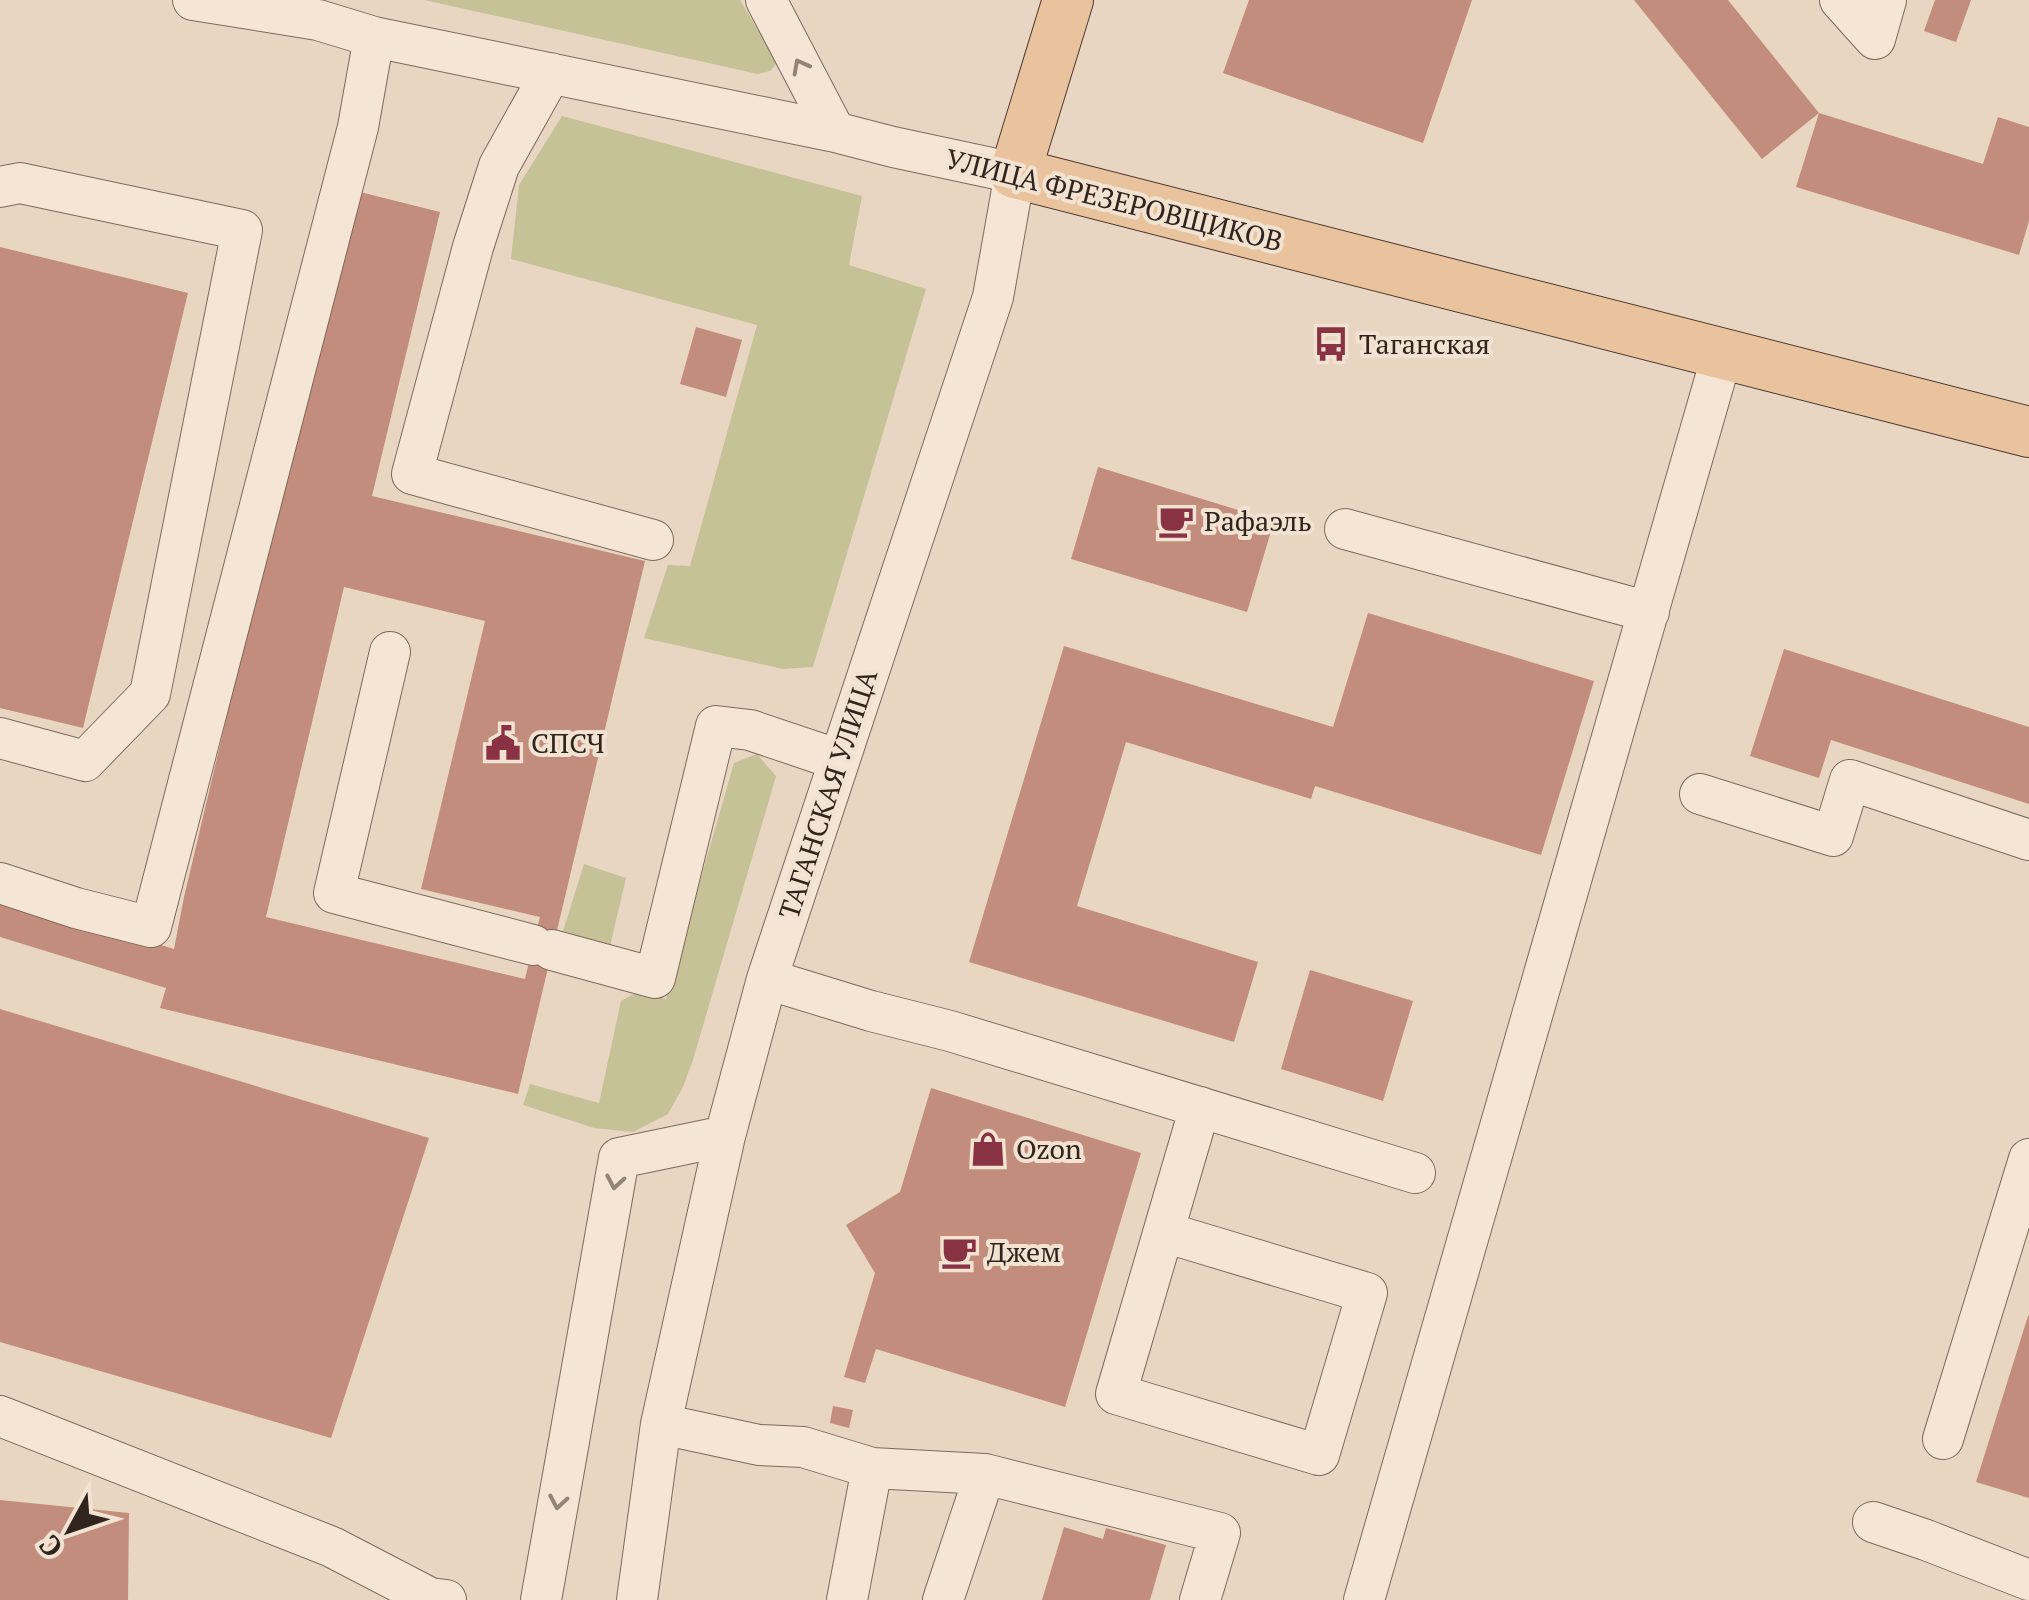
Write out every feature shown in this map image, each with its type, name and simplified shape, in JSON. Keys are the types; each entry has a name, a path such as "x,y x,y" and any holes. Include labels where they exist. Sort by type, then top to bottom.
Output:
{"main road":[{"name":"ТАГАНСКАЯ УЛИЦА","path":"1015,173 1068,0"},
{"name":"УЛИЦА ФРЕЗЕРОВЩИКОВ","path":"1015,173 2029,432"}],"street":[{"name":"УЛИЦА ФРЕЗЕРОВЩИКОВ","path":"192,0 315,10 374,38 1015,173"},
{"path":"766,0 834,132"},
{"path":"1840,0 1874,39 1886,0"},
{"path":"0,883 76,908 151,926 358,127 374,38"},
{"path":"550,74 499,166 472,247 412,474 652,540"},
{"name":"ТАГАНСКАЯ УЛИЦА","path":"637,1600 661,1424 724,1136 767,979 993,297 1015,173"},
{"path":"0,187 20,183 242,230 150,694 86,761 0,738"},
{"path":"1364,1600 1722,355"},
{"path":"1346,529 1649,612"},
{"path":"390,652 334,894 655,978 716,726 750,730 839,760"},
{"path":"1700,794 1833,836 1850,780 2029,840"},
{"path":"767,979 1415,1173"},
{"path":"1164,1232 1367,1293 1319,1455 1116,1394 1200,1107"},
{"path":"541,1600 619,1158 724,1136"},
{"path":"1943,1438 2029,1158"},
{"path":"0,1416 332,1547 430,1598 446,1600"},
{"path":"661,1424 759,1445 803,1447 872,1468 985,1474 1220,1533 1200,1600"},
{"path":"847,1600 872,1468"},
{"path":"943,1600 985,1474"},
{"path":"1872,1522 2029,1580"}],"shaded area":[{"path":"424,0 740,0 777,63 770,71 758,74"},
{"path":"562,116 862,196 849,265 926,289 813,667 783,669 644,638 668,565 690,566 757,325 511,259 519,185"},
{"path":"757,754 776,776 693,1060 668,1114 633,1132 594,1128 523,1105 530,1084 599,1103 621,1001 637,992 666,999 734,763"},
{"path":"584,864 626,878 610,946 563,931"}],"building":[{"path":"1249,0 1472,0 1423,143 1223,73"},
{"path":"1634,0 1728,0 1819,113 1762,159"},
{"path":"1935,0 1971,0 1956,42 1924,31"},
{"path":"1819,113 1983,164 1998,117 2029,127 2029,221 2019,255 1796,187"},
{"path":"352,190 440,212 372,496 645,561 518,1094 160,1008 166,988 0,937 0,895 174,949","holes":["344,587 485,621 421,889 540,917 525,979 266,917"]},
{"path":"0,247 188,293 83,728 0,708"},
{"path":"696,327 742,340 726,397 680,384"},
{"path":"1098,467 1274,521 1247,612 1071,559"},
{"path":"1368,613 1594,681 1541,855 1315,786 1311,799 1126,742 1077,906 1258,962 1234,1042 969,962 1064,646 1333,727"},
{"path":"1784,649 2029,727 2029,804 1831,740 1819,778 1750,756"},
{"path":"1310,970 1413,1001 1383,1101 1281,1069"},
{"path":"0,1009 429,1138 331,1438 0,1342"},
{"path":"931,1088 1141,1153 1065,1407 876,1349 865,1383 844,1377 875,1273 846,1225 900,1192"},
{"path":"2029,1316 2029,1498 1976,1482"},
{"path":"833,1406 853,1410 849,1428 830,1423"},
{"path":"0,1500 129,1513 128,1600 0,1600"},
{"path":"1064,1527 1103,1539 1106,1528 1166,1545 1150,1600 1042,1600"}],"place":[{"name":"Таганская","path":"1331,344"},
{"name":"Рафаэль","path":"1176,521"},
{"name":"СПСЧ","path":"503,743"},
{"name":"Ozon","path":"988,1149"},
{"name":"Джем","path":"959,1252"}]}
